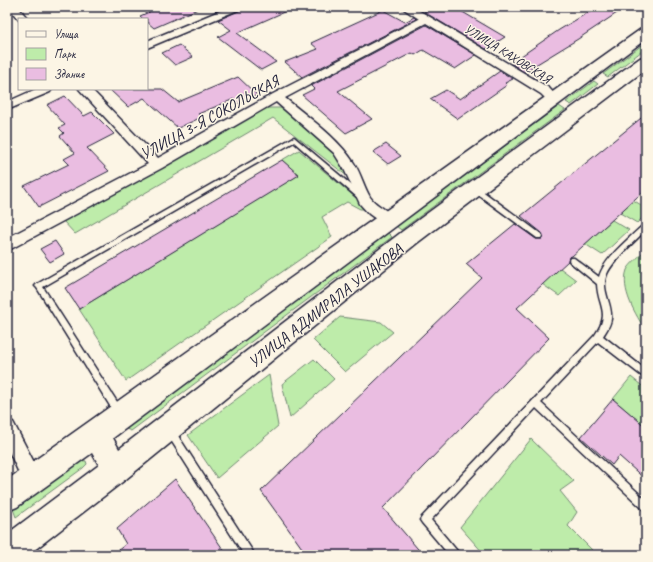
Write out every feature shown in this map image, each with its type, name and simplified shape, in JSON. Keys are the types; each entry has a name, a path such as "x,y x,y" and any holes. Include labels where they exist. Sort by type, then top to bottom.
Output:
{"main road":[{"name":"УЛИЦА АДМИРАЛА УШАКОВА","path":"7,497 121,416 646,32"},
{"name":"УЛИЦА АДМИРАЛА УШАКОВА","path":"7,553 474,188 646,61"},
{"path":"594,69 595,76 599,80 616,82"},
{"path":"96,434 116,469"}],"street":[{"path":"148,45 237,7"},
{"name":"УЛИЦА КАХОВСКАЯ","path":"406,7 545,91 553,99"},
{"path":"13,8 22,18"},
{"name":"УЛИЦА 3-Я СОКОЛЬСКАЯ","path":"7,245 157,165 277,97 427,19"},
{"path":"7,106 44,90"},
{"path":"86,90 157,165"},
{"path":"277,97 338,150 350,167 365,200 374,210 388,220"},
{"path":"7,428 32,479"}],"lane":[{"path":"121,416 39,286 294,139 365,200"},
{"path":"474,188 540,236"},
{"path":"455,555 425,520 603,332 608,318 602,295 601,283 603,273 611,262 646,226"},
{"path":"572,260 601,283"},
{"path":"598,337 646,375"},
{"path":"536,403 646,506"},
{"path":"168,428 250,555"}],"green space":[{"path":"646,42 646,48 608,77 603,74"},
{"path":"594,81 598,84 571,105 566,102"},
{"path":"559,106 565,110 401,230 396,226"},
{"path":"266,108 280,108 293,115 328,145 343,165 347,176 273,118 75,234 63,221 259,110"},
{"path":"299,150 369,209 360,209 347,202 322,217 332,237 126,381 79,309 298,175 282,160"},
{"path":"633,200 646,208 646,214 637,223 620,213"},
{"path":"612,220 629,230 602,255 585,244"},
{"path":"387,232 392,237 131,431 126,429 126,425"},
{"path":"646,249 646,331 630,302 627,294 625,278 628,268"},
{"path":"560,268 576,280 559,296 542,284"},
{"path":"340,317 381,322 393,332 345,372 313,340"},
{"path":"314,359 334,379 290,418 282,384"},
{"path":"269,375 278,426 217,478 188,435"},
{"path":"631,377 646,389 646,427 613,399"},
{"path":"531,439 574,481 560,491 577,512 568,526 597,555 485,555 460,527"},
{"path":"79,460 86,461 87,464 16,517 13,509"}],"building":[{"path":"161,7 202,7 154,28 148,23 148,18 142,18 140,16"},
{"path":"244,7 295,7 237,33 276,62 261,70 218,37 231,30 218,20 241,10"},
{"path":"434,7 454,7 505,37 486,49 424,12"},
{"path":"597,7 626,7 524,72 511,63 559,30"},
{"path":"383,10 405,22 414,17 416,19 302,77 285,62 318,49 311,43"},
{"path":"426,25 476,55 455,69 423,50 415,55 412,53 338,91 372,119 346,133 302,95 314,89 311,86"},
{"path":"179,45 193,57 175,65 162,53"},
{"path":"500,71 513,79 505,83 507,85 458,119 430,99 446,90 460,99"},
{"path":"238,77 257,95 239,104 234,99 198,114 202,117 178,128 144,98 128,107 110,90 162,89 178,102"},
{"path":"65,96 84,116 92,112 114,134 87,148 109,171 39,207 24,186 69,164 64,159 75,153 60,136 64,133 59,128 65,125 47,105"},
{"path":"646,114 646,189 572,256 569,257 568,261 517,308 549,338 383,508 423,555 307,555 261,491 482,278 466,264 515,224 536,239 542,239 542,233 521,216"},
{"path":"386,144 401,156 388,164 373,152"},
{"path":"282,160 299,175 79,309 65,288"},
{"path":"55,241 64,254 50,262 40,249"},
{"path":"613,399 646,427 646,480 619,456 612,465 581,437"},
{"path":"175,479 227,555 112,555 126,544 117,529"}]}
